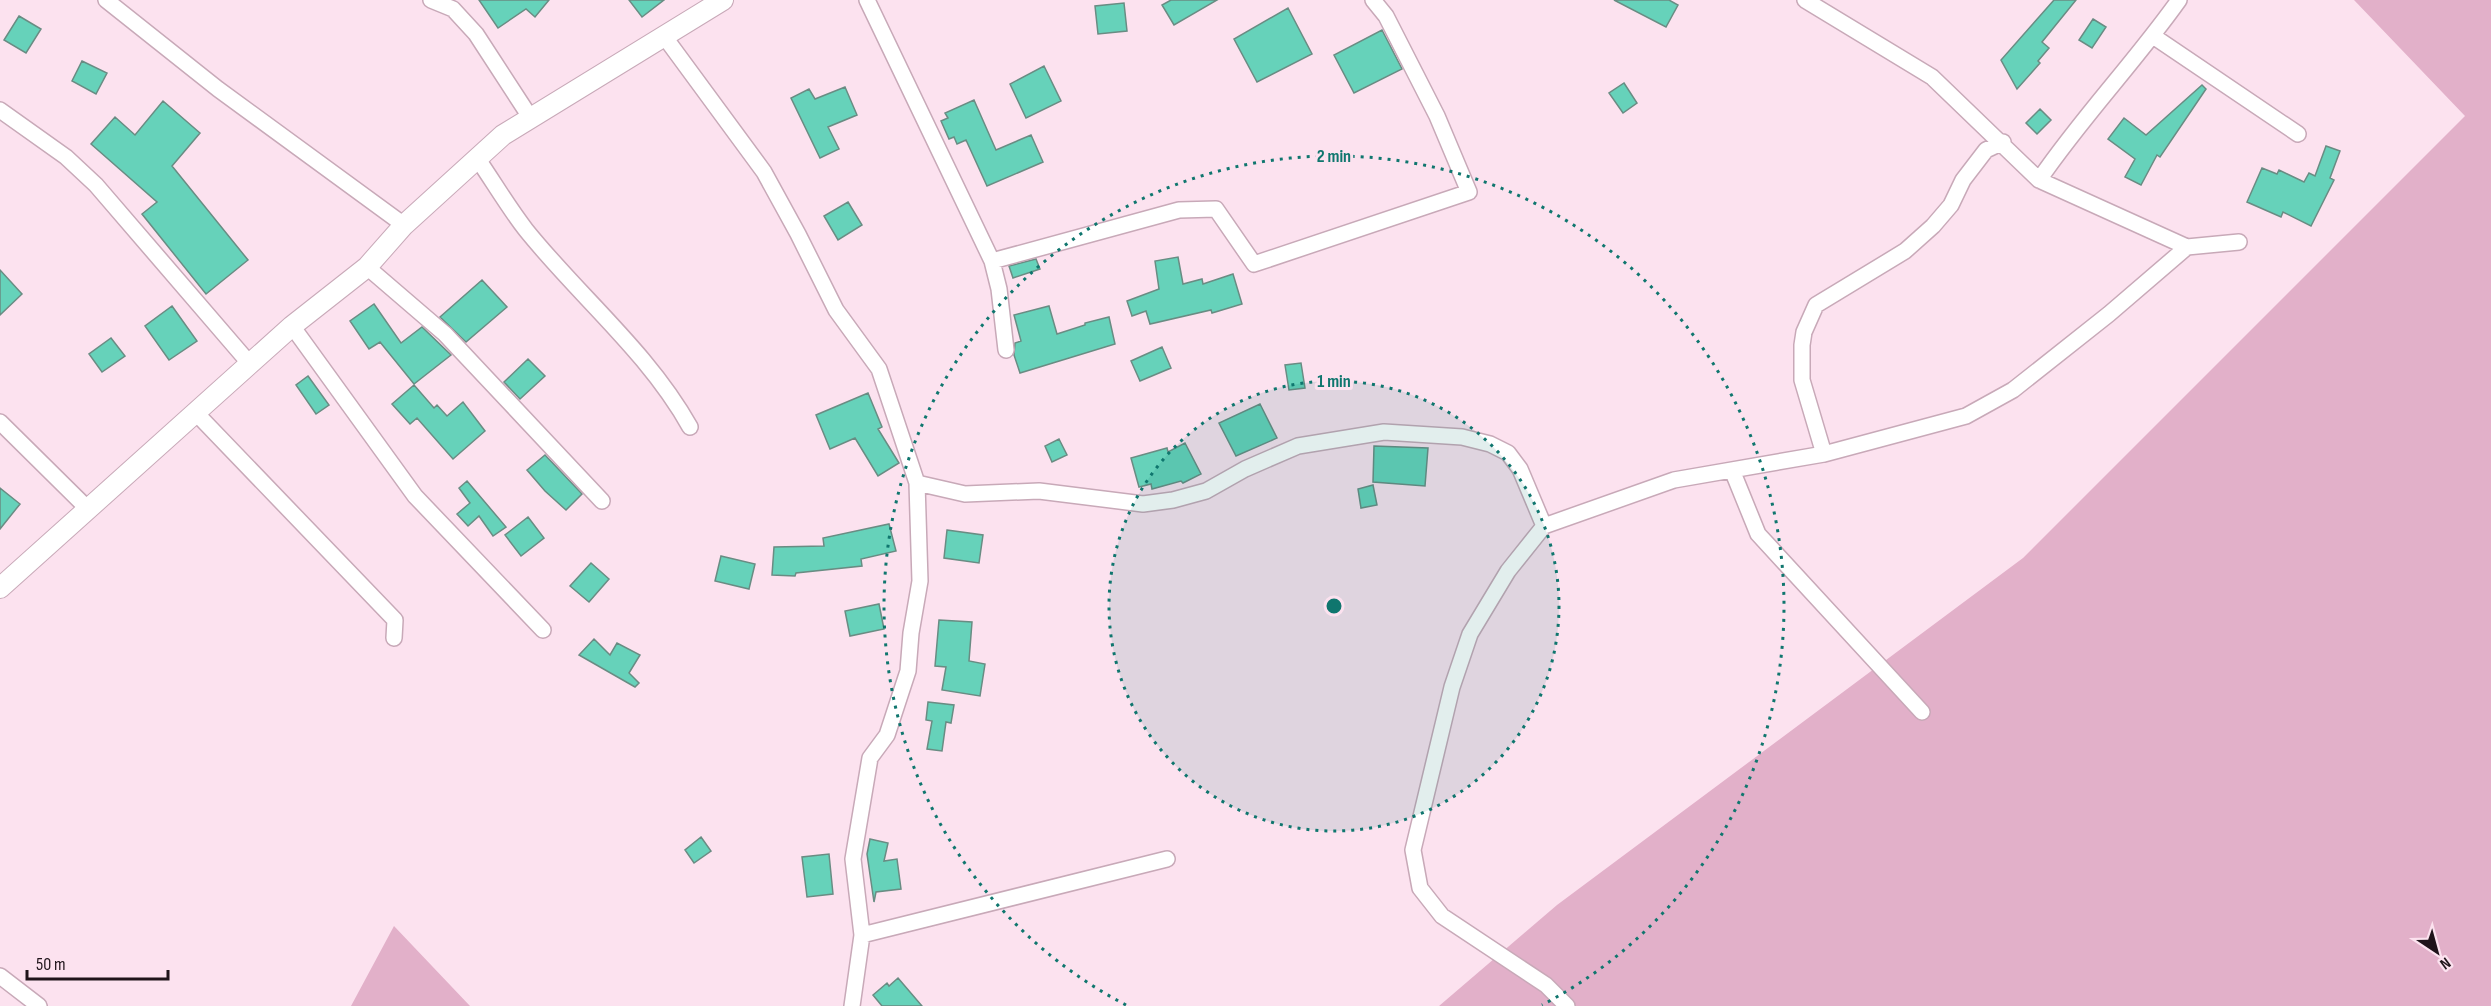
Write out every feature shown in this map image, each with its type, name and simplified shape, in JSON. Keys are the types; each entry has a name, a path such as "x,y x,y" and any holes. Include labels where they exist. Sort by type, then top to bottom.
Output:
{"street":[{"path":"106,0 218,89 404,225"},
{"path":"431,0 453,9 476,34 530,117"},
{"path":"0,588 292,326 367,267 404,225 503,135 723,0"},
{"path":"867,0 992,261 999,289 1006,350"},
{"path":"992,261 1179,210 1216,209 1254,264 1469,192 1432,106 1386,16 1373,0"},
{"path":"1805,0 1932,76 2040,180 2187,246 2239,242"},
{"path":"2040,180 2061,148 2154,36 2179,0"},
{"path":"663,36 764,172 836,310 879,369 917,483 920,581 911,633 908,671 887,735 870,758 853,859 862,935 852,1006"},
{"path":"2154,36 2298,134"},
{"path":"0,110 66,157 96,185 250,364"},
{"path":"1824,454 1802,380 1804,332 1816,305 1905,250 1933,226 1951,205 1963,180 1986,150 2003,142"},
{"path":"477,158 525,230 605,316 676,402 690,427"},
{"path":"1567,1006 1546,985 1442,916 1420,888 1413,850 1452,687 1470,634 1508,571 1544,526 1674,480 1824,454 1966,416 2013,390 2109,314 2187,246"},
{"path":"367,267 445,334 602,501"},
{"path":"292,326 415,496 543,630"},
{"path":"196,412 395,620 394,638"},
{"path":"0,422 88,509"},
{"path":"917,483 965,494 1039,490 1143,504 1173,500 1206,491 1245,469 1298,446 1384,432 1462,437 1490,444 1508,453 1520,469 1544,526"},
{"path":"1732,470 1758,534 1922,712"},
{"path":"862,935 1167,859"},
{"path":"0,976 39,1006"}],"shaded area":[{"path":"2354,0 2491,0 2491,1006 1439,1006 1557,905 2023,558 2465,116"},
{"path":"394,926 470,1006 351,1006"}],"building":[{"path":"479,0 549,0 535,17 526,9 498,28"},
{"path":"629,0 664,0 642,17"},
{"path":"1171,0 1217,0 1174,25 1162,5"},
{"path":"1614,0 1669,0 1678,5 1666,27"},
{"path":"2054,0 2076,0 2042,42 2049,48 2038,61 2040,63 2017,89 2001,60"},
{"path":"1124,3 1127,31 1098,34 1095,6"},
{"path":"1288,8 1312,54 1257,82 1234,39"},
{"path":"19,16 41,29 26,53 4,40"},
{"path":"2093,19 2106,27 2092,48 2079,40"},
{"path":"1382,30 1402,69 1354,93 1334,55"},
{"path":"82,61 107,73 96,94 72,81"},
{"path":"1044,66 1061,101 1026,118 1010,84"},
{"path":"1624,83 1637,103 1623,113 1609,93"},
{"path":"2202,85 2206,89 2160,157 2157,155 2141,185 2125,177 2135,159 2108,139 2124,118 2146,135"},
{"path":"845,87 857,115 828,127 839,149 820,158 791,98 809,89 815,99"},
{"path":"974,100 996,150 1031,135 1043,162 987,186 966,140 957,144 954,137 949,139 941,121 948,118 945,113"},
{"path":"163,101 200,133 172,166 248,260 206,294 142,214 157,202 91,144 115,117 135,135"},
{"path":"2040,109 2051,120 2037,134 2026,123"},
{"path":"2326,146 2340,151 2330,178 2334,180 2311,226 2283,212 2281,217 2247,202 2262,168 2277,174 2279,170 2304,182 2309,173 2315,176"},
{"path":"848,202 862,225 838,240 824,216"},
{"path":"1178,257 1183,284 1202,279 1203,284 1233,274 1242,304 1212,313 1211,310 1150,324 1146,311 1132,316 1127,301 1159,289 1155,261"},
{"path":"1036,259 1040,269 1013,278 1009,266"},
{"path":"0,270 22,294 0,315"},
{"path":"482,280 507,307 466,342 440,317"},
{"path":"374,304 401,343 422,327 451,355 414,384 380,342 369,349 350,321"},
{"path":"172,306 197,341 169,360 145,326"},
{"path":"1049,306 1057,334 1109,317 1115,344 1020,373 1014,355 1015,343 1021,341 1014,315"},
{"path":"111,338 125,356 102,372 89,354"},
{"path":"1162,347 1171,368 1140,381 1131,361"},
{"path":"528,359 545,376 520,399 504,382"},
{"path":"1301,363 1305,388 1289,390 1285,365"},
{"path":"308,376 329,405 316,414 296,385"},
{"path":"414,385 434,408 437,405 447,416 463,402 485,431 453,459 417,418 410,424 392,404"},
{"path":"868,393 882,427 878,429 899,463 878,476 855,438 830,449 816,415"},
{"path":"1260,404 1277,438 1236,456 1219,423"},
{"path":"1059,439 1067,455 1052,462 1045,446"},
{"path":"1185,443 1201,474 1183,483 1181,481 1152,489 1151,484 1139,487 1131,458 1167,448 1168,452"},
{"path":"1374,446 1428,448 1425,486 1373,482"},
{"path":"545,455 582,494 566,510 527,470"},
{"path":"467,481 506,527 493,536 479,516 468,526 457,514 470,503 459,488"},
{"path":"1373,485 1377,505 1361,508 1358,489"},
{"path":"0,488 20,504 0,529"},
{"path":"528,517 544,538 521,556 505,535"},
{"path":"889,524 896,551 861,559 862,566 796,573 795,576 772,575 774,547 824,546 823,538"},
{"path":"947,530 983,535 979,563 944,558"},
{"path":"721,556 755,564 749,589 715,581"},
{"path":"591,563 609,579 589,602 570,586"},
{"path":"879,604 884,629 850,636 845,611"},
{"path":"939,620 972,622 969,661 985,664 980,696 942,690 946,667 935,666"},
{"path":"594,639 610,655 617,643 640,655 629,673 639,683 635,687 579,655"},
{"path":"928,702 954,705 951,723 946,722 942,751 927,749 932,721 926,720"},
{"path":"701,837 711,851 694,863 685,850"},
{"path":"870,839 888,843 884,861 897,859 901,889 876,892 874,902 867,854"},
{"path":"829,854 833,894 807,897 802,857"},
{"path":"898,978 922,1006 882,1006 873,995 887,983 889,986"}]}
